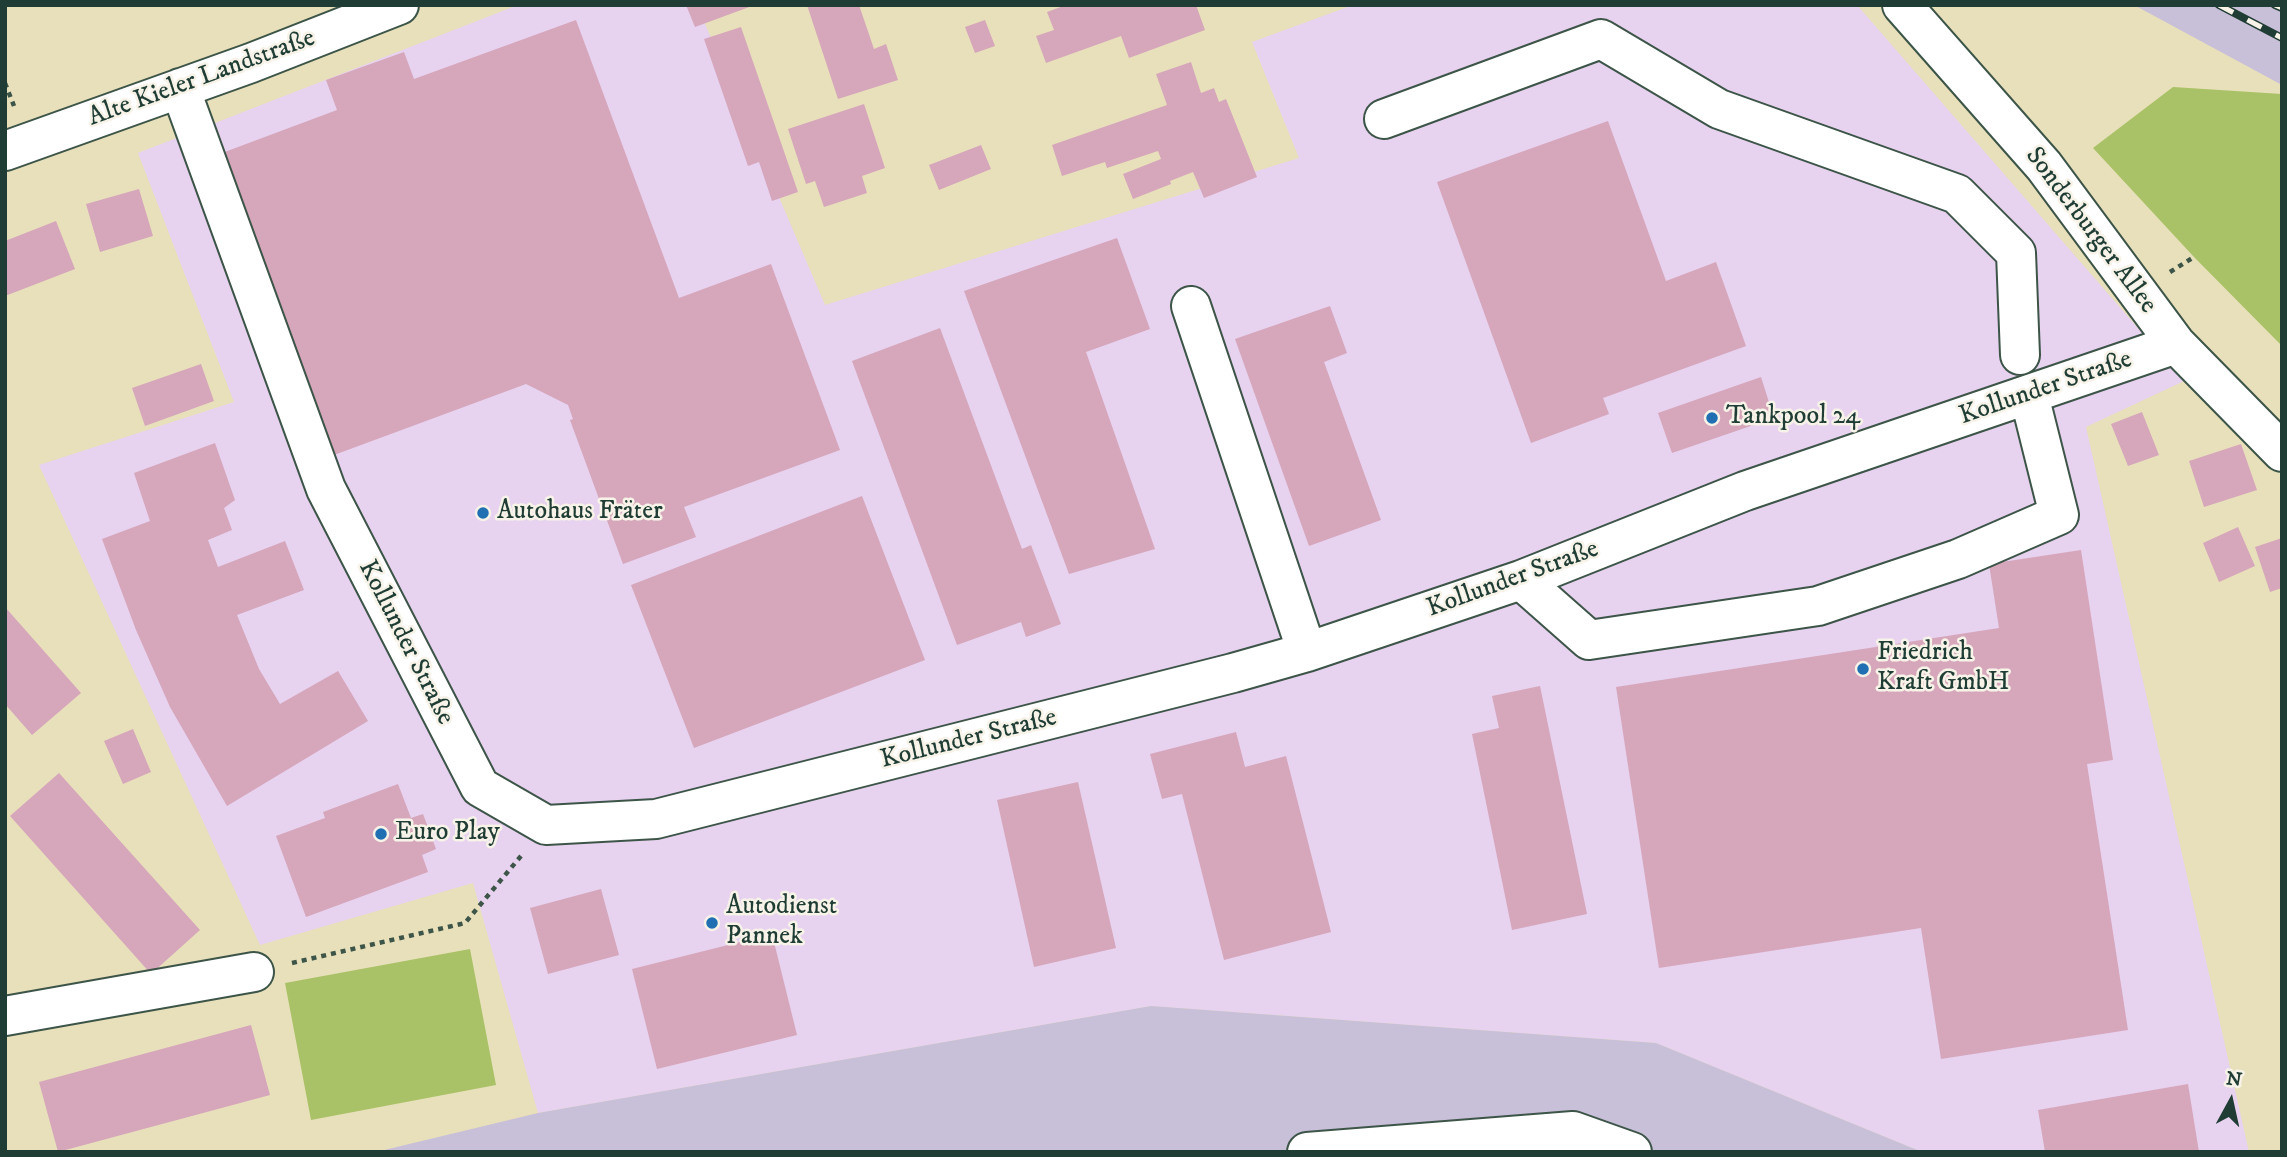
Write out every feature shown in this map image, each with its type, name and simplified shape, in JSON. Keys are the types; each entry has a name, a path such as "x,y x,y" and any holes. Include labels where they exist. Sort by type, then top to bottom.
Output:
{"street":[{"name":"Alte Kieler Landstraße","path":"5,151 399,5"},
{"name":"Sonderburger Allee","path":"1902,5 2044,166 2176,344 2282,452"},
{"path":"1384,119 1601,39 1719,109 1957,194 2016,253 2020,355"},
{"name":"Kollunder Straße","path":"180,88 326,489 480,787 546,825 656,819 1220,677 1307,652 1521,580 1745,491 2176,344"},
{"path":"1191,306 1307,652"},
{"path":"1521,580 1588,640 1818,606 1958,559 2059,515 2029,395"},
{"path":"5,1016 254,972"},
{"path":"1307,1152 1573,1131 1632,1152"}],"path":[{"path":"254,972 466,923 546,825"}],"shaded area":[{"path":"518,5 697,5 825,305 1299,158 1252,42 1353,5 1857,5 2184,381 2086,427 2249,1152 1922,1152 1656,1043 1151,1006 538,1113 473,883 260,945 39,465 234,402 138,153"},
{"path":"2134,5 2282,5 2282,85"},
{"path":"1151,1006 1656,1043 1922,1152 376,1152 538,1113"}],"green space":[{"path":"2173,87 2282,94 2282,346 2194,257 2093,148"},
{"path":"470,949 496,1085 311,1120 285,983"}],"building":[{"path":"686,5 752,5 752,6 695,27"},
{"path":"807,5 859,5 874,49 886,44 898,80 838,99"},
{"path":"1066,5 1196,5 1205,30 1129,58 1121,36 1046,63 1036,36 1054,30 1047,12"},
{"path":"576,20 679,298 771,264 840,450 684,507 696,537 623,564 570,420 573,419 568,405 526,384 334,455 222,153 337,110 326,80 404,52 414,79"},
{"path":"985,20 995,46 975,53 965,27"},
{"path":"741,27 798,192 772,201 759,162 748,166 704,39"},
{"path":"1191,62 1201,93 1214,88 1219,102 1226,99 1257,177 1204,198 1193,172 1133,199 1123,174 1161,159 1158,151 1107,168 1105,162 1062,176 1052,145 1167,105 1156,74"},
{"path":"864,104 885,168 862,176 867,193 824,207 815,181 806,184 788,129"},
{"path":"1608,121 1666,281 1716,262 1746,346 1603,398 1609,414 1531,443 1437,182"},
{"path":"981,145 991,169 939,190 929,165"},
{"path":"139,189 153,236 100,252 86,204"},
{"path":"56,221 75,269 5,296 5,241"},
{"path":"1117,238 1150,329 1086,352 1155,549 1069,574 964,291"},
{"path":"1330,306 1347,353 1324,362 1381,520 1309,546 1235,339"},
{"path":"940,328 1022,549 1031,545 1061,624 1026,637 1021,622 957,645 852,361"},
{"path":"201,364 214,401 145,426 132,388"},
{"path":"1761,377 1774,418 1672,453 1658,413"},
{"path":"2142,412 2159,455 2128,466 2111,424"},
{"path":"215,443 235,500 224,508 232,530 208,540 218,567 285,541 304,590 237,615 259,669 280,704 338,671 368,721 227,806 170,707 136,630 102,539 150,521 134,473"},
{"path":"2241,444 2257,490 2204,507 2189,461"},
{"path":"862,496 925,660 694,748 631,585"},
{"path":"2238,527 2255,566 2219,582 2203,543"},
{"path":"2282,538 2282,588 2270,592 2255,547"},
{"path":"2081,550 2113,760 2087,764 2128,1030 1941,1059 1921,928 1659,968 1616,687 1999,628 1989,564"},
{"path":"5,607 81,693 32,735 5,704"},
{"path":"1540,686 1587,914 1512,930 1472,734 1499,728 1492,696"},
{"path":"133,729 151,772 123,784 104,741"},
{"path":"1236,732 1245,767 1286,756 1331,932 1224,960 1182,794 1162,799 1150,754"},
{"path":"59,773 200,930 151,974 10,816"},
{"path":"1078,782 1116,948 1034,967 997,800"},
{"name":"Euro Play","path":"398,784 411,818 423,814 436,849 422,855 428,872 306,917 276,836 325,818 323,812"},
{"path":"601,889 619,955 548,974 530,908"},
{"path":"772,934 797,1035 657,1069 632,969"},
{"path":"251,1025 270,1095 58,1152 39,1082"},
{"path":"2188,1084 2199,1152 2045,1152 2038,1110"}],"railway":[{"path":"2219,5 2282,38"},
{"path":"2275,5 2282,8"}],"place":[{"name":"Tankpool 24","path":"1712,418"},
{"name":"Autohaus Fräter","path":"483,513"},
{"name":"Friedrich Kraft GmbH","path":"1863,669"},
{"name":"Euro Play","path":"381,834"},
{"name":"Autodienst Pannek","path":"712,923"}]}
